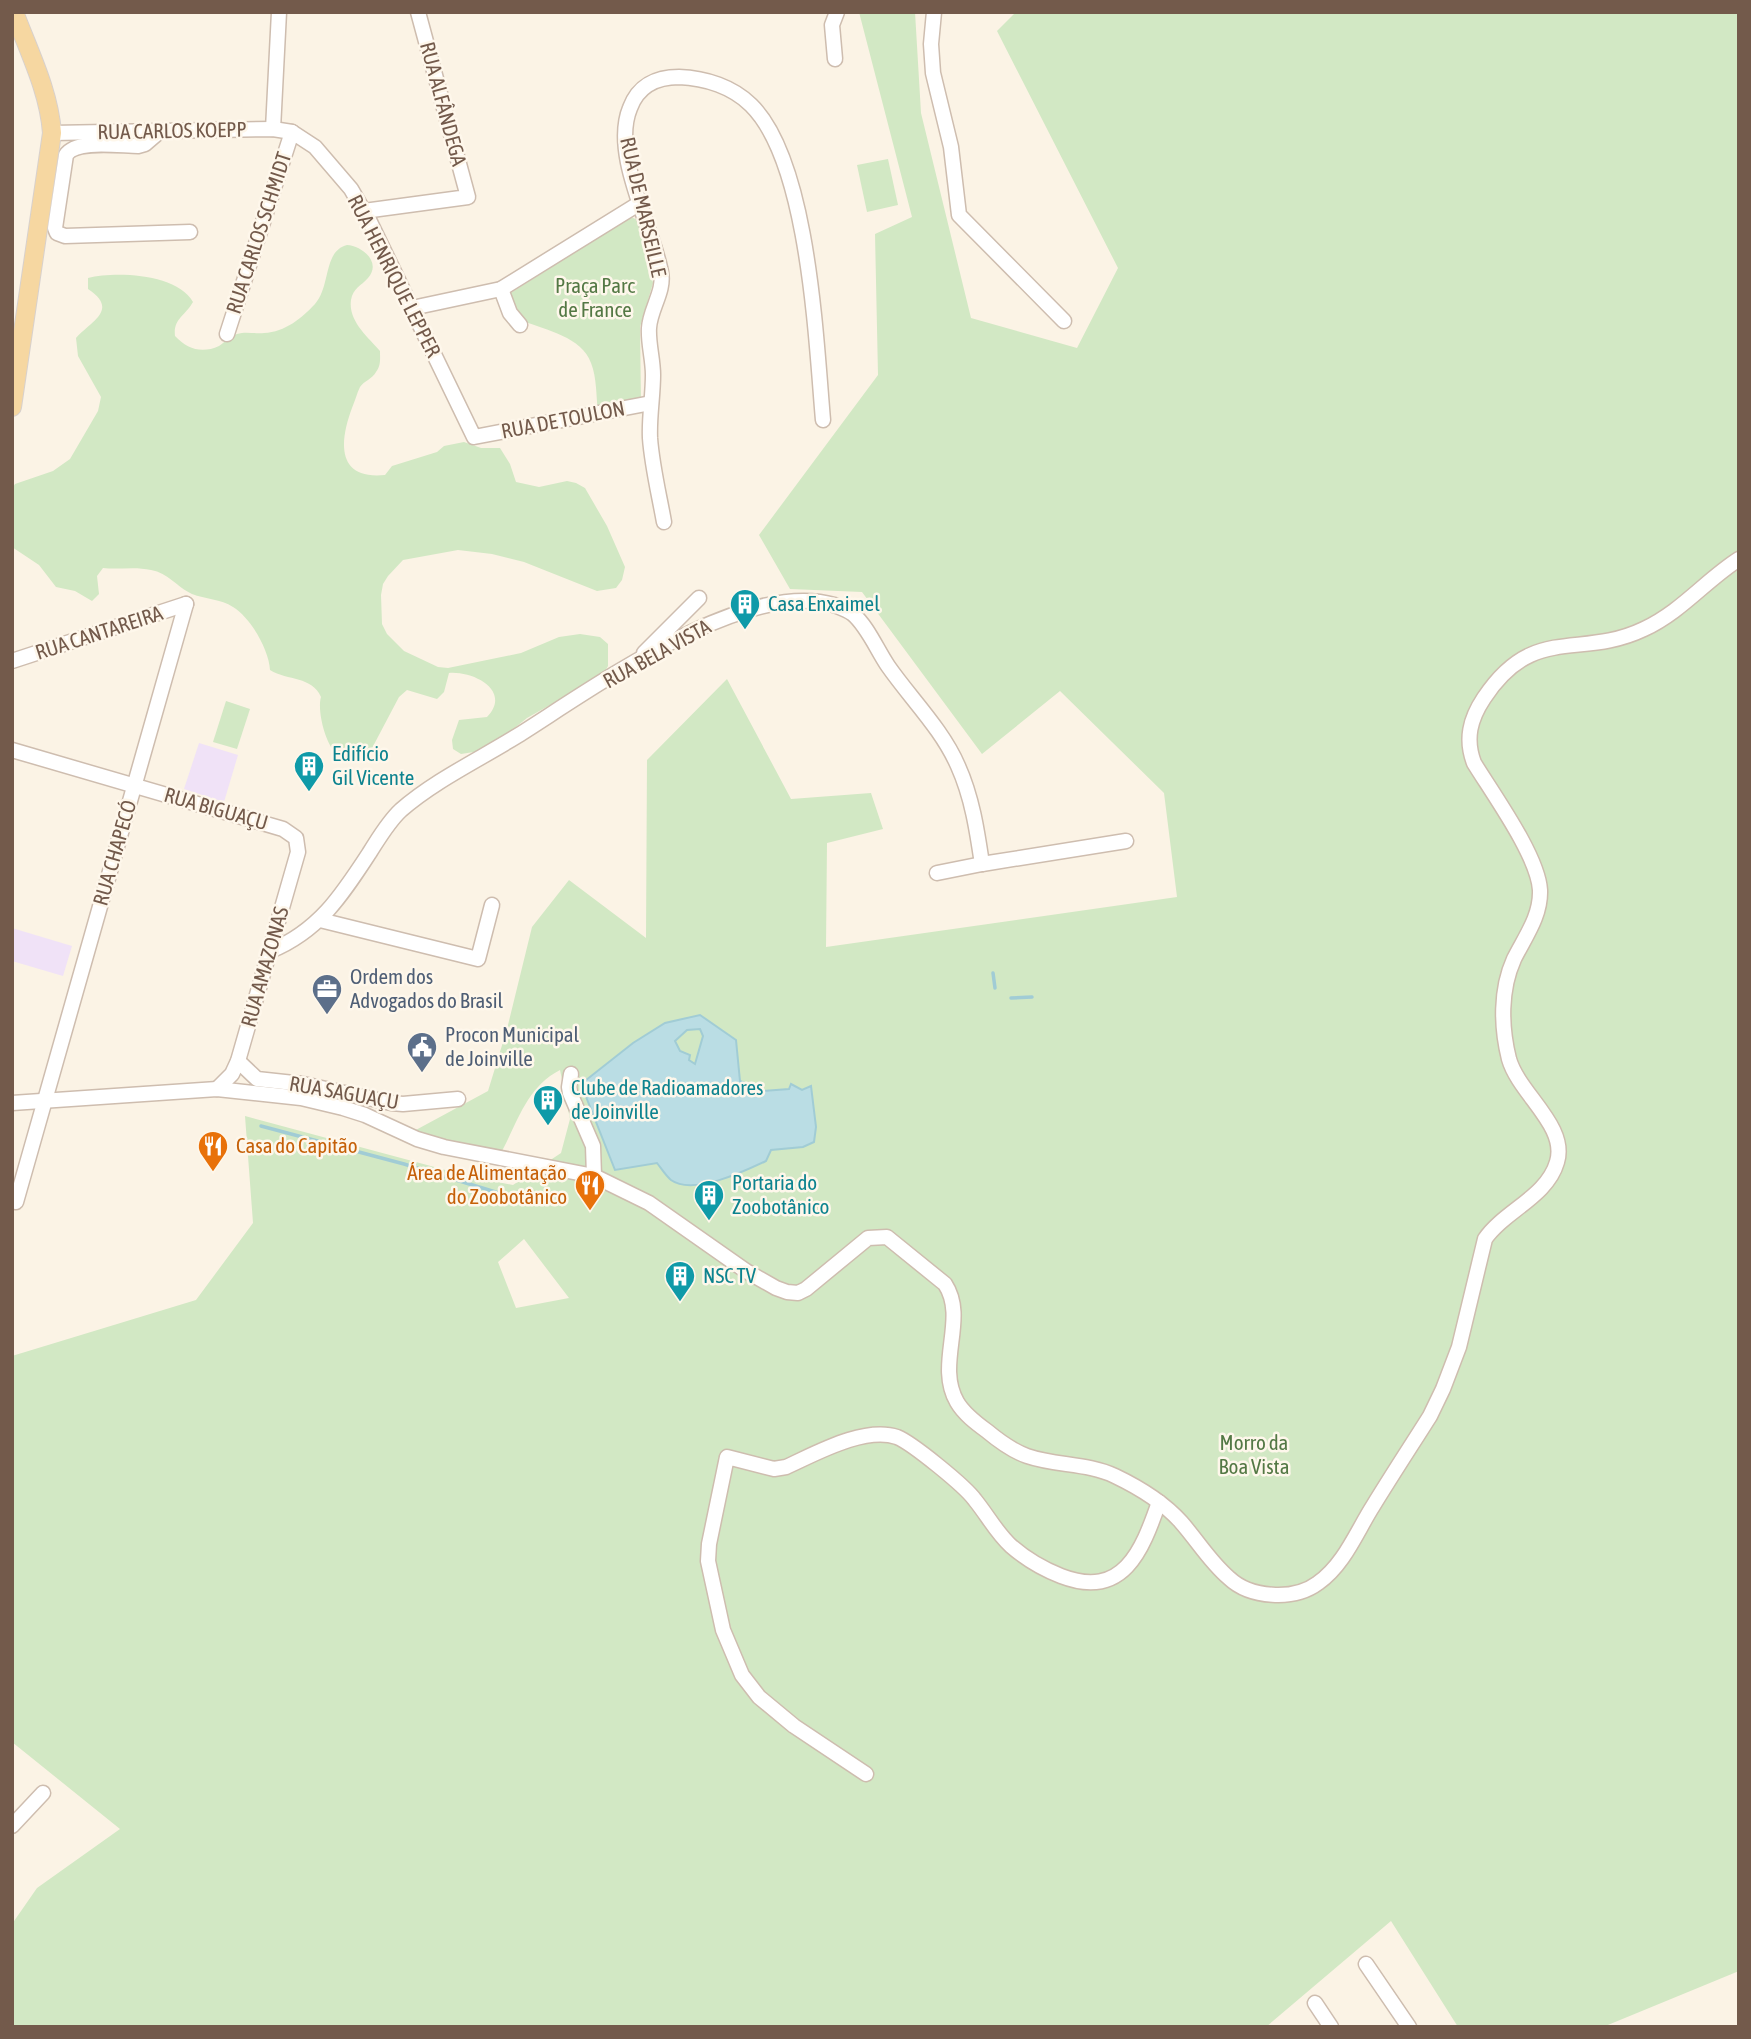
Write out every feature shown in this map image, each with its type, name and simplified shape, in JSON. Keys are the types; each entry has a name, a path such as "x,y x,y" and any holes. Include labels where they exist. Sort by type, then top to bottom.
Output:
{"main road":[{"path":"12,407 52,133 46,96 14,12"}],"street":[{"path":"273,129 279,12"},
{"name":"RUA ALFÂNDEGA","path":"363,211 468,197 418,12"},
{"path":"835,59 832,25 837,12"},
{"path":"934,12 931,44 933,73 951,146 959,215 1064,321"},
{"name":"RUA DE MARSEILLE","path":"664,522 652,453 653,372 649,326 662,279 627,157 625,131 630,107 645,86 663,78 696,79 725,87 741,95 753,106 776,142 797,208 811,289 823,420"},
{"name":"RUA CARLOS KOEPP","path":"52,133 273,129 292,132"},
{"path":"159,132 145,144 138,146 83,145 69,150 55,228 57,233 65,236 190,232"},
{"name":"RUA HENRIQUE LEPPER","path":"292,132 314,147 338,172 363,211 474,437"},
{"name":"RUA CARLOS SCHMIDT","path":"227,334 292,132"},
{"path":"412,308 501,289 640,203"},
{"path":"501,289 510,313 520,325"},
{"name":"RUA DE TOULON","path":"474,437 651,403"},
{"path":"12,1103 267,1087 365,1115 417,1139 443,1147 594,1176 649,1203 746,1270 786,1292 798,1293 806,1289 868,1238 887,1237 945,1283 951,1292 954,1311 948,1377 964,1413 1013,1450 1026,1456 1104,1471 1128,1482 1159,1502 1180,1520 1219,1569 1231,1581 1246,1590 1275,1594 1307,1590 1333,1570 1430,1416 1459,1347 1485,1239 1495,1225 1538,1191 1557,1164 1557,1136 1515,1075 1505,1035 1503,1005 1508,976 1532,927 1539,906 1540,888 1535,868 1474,763 1469,750 1471,723 1499,676 1531,653 1549,648 1620,639 1646,629 1685,603 1739,559"},
{"path":"633,664 699,598"},
{"name":"RUA BELA VISTA","path":"270,951 302,936 320,920 389,824 404,808 633,664 705,625 754,607 811,601 833,605 852,613 863,625 898,680 935,728 958,766 975,820 982,864"},
{"name":"RUA CANTAREIRA","path":"12,661 186,604"},
{"name":"RUA CHAPECÓ","path":"16,1202 186,604"},
{"name":"RUA BIGUAÇU","path":"12,750 283,829 296,838"},
{"name":"RUA AMAZONAS","path":"217,1089 232,1074 238,1061 298,852 296,838"},
{"path":"937,873 1126,841"},
{"path":"320,920 478,959 492,905"},
{"name":"RUA SAGUAÇU","path":"238,1061 267,1087 303,1084 403,1104 458,1099"},
{"path":"571,1074 570,1093 593,1146 594,1176"},
{"path":"321,1103 335,1090 343,1108"},
{"path":"866,1774 794,1726 759,1697 742,1675 723,1630 708,1561 727,1457 774,1469 786,1467 856,1438 877,1434 895,1437 913,1446 974,1498 992,1527 1013,1548 1049,1571 1080,1583 1097,1584 1116,1575 1130,1563 1141,1548 1159,1502"},
{"path":"12,1826 43,1793"},
{"path":"1366,1964 1409,2027"},
{"path":"1315,2003 1331,2027"}],"shaded area":[{"path":"199,743 238,755 224,802 184,789"},
{"path":"12,928 72,946 63,976 12,961"}],"green space":[{"name":"Morro da Boa Vista","path":"859,12 915,12 921,113 971,318 1077,348 1118,268 997,31 1016,12 1739,12 1739,1971 1603,2027 1458,2027 1391,1921 1266,2027 12,2027 12,1924 37,1888 120,1829 12,1742 12,1356 196,1300 253,1223 245,1116 468,1176 513,1185 561,1153 570,1119 560,1070 531,1095 502,1151 448,1143 414,1131 488,1091 507,1029 532,927 569,880 646,938 647,760 727,679 791,799 871,793 883,829 827,843 826,947 1177,897 1164,793 1060,691 982,754 862,592 790,589 759,535 878,375 875,234 912,217","holes":["524,1239 569,1298 516,1308 498,1262"]},
{"path":"888,159 898,205 867,212 857,165"},
{"name":"Praça Parc de France","path":"631,217 642,225 653,283 640,327 641,403 598,412 594,375 586,354 572,341 523,321 518,317 509,294"},
{"path":"347,245 364,252 373,266 368,278 354,293 351,308 356,322 380,351 378,370 360,387 348,420 344,445 349,464 357,471 369,475 385,475 392,466 437,452 444,446 464,442 481,448 500,448 510,464 516,482 539,487 567,481 585,488 607,526 625,567 622,580 616,588 597,591 524,562 492,554 458,550 403,560 388,576 381,595 382,624 387,634 404,651 438,667 448,668 521,653 559,637 580,634 600,637 608,644 608,666 603,675 527,718 497,742 480,751 461,754 453,749 452,740 459,720 487,717 494,708 493,691 479,679 449,673 444,692 437,699 407,690 399,697 370,752 363,758 345,757 335,752 325,734 321,717 321,697 317,690 306,682 270,670 258,635 233,607 192,594 157,572 139,568 103,568 97,576 99,594 92,601 75,591 56,587 39,565 12,547 12,489 15,484 53,471 70,459 98,411 101,397 78,356 76,338 102,310 102,303 88,289 88,278 130,275 174,285 193,302 178,321 175,336 190,347 207,350 219,346 237,334 272,332 299,319 320,297 334,254"},
{"path":"226,701 250,709 237,749 213,742"}],"water":[{"path":"700,1015 736,1040 740,1081 763,1091 789,1089 791,1084 802,1090 811,1086 816,1127 814,1142 803,1147 771,1150 766,1161 733,1176 705,1184 681,1184 671,1180 657,1163 615,1170 581,1084 633,1043 665,1023","holes":["700,1029 703,1036 695,1064 689,1060 690,1055 680,1051 675,1041 687,1030"]}],"waterway":[{"path":"993,973 995,988"},
{"path":"1011,998 1032,997"},
{"path":"261,1126 404,1164 502,1194"}],"place":[{"name":"Casa Enxaimel","path":"745,631"},
{"name":"Edifício Gil Vicente","path":"309,793"},
{"name":"Ordem dos Advogados do Brasil","path":"327,1016"},
{"name":"Procon Municipal de Joinville","path":"422,1074"},
{"name":"Clube de Radioamadores de Joinville","path":"548,1127"},
{"name":"Casa do Capitão","path":"213,1173"},
{"name":"Área de Alimentação do Zoobotânico","path":"590,1212"},
{"name":"Portaria do Zoobotânico","path":"709,1222"},
{"name":"NSC TV","path":"680,1303"}]}
